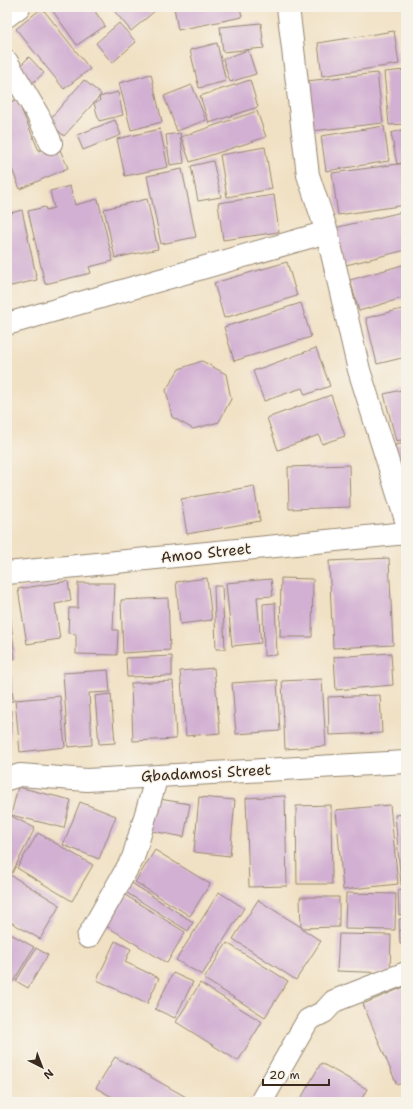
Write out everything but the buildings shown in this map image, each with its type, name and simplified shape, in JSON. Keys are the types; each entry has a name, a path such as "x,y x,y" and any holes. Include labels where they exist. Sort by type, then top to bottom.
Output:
{"street":[{"path":"7,16 19,7"},
{"path":"288,7 308,175 327,232 359,370 406,520"},
{"path":"7,62 38,115 51,143"},
{"path":"7,324 327,232"},
{"name":"Amoo Street","path":"7,573 406,533"},
{"name":"Gbadamosi Street","path":"7,778 20,775 88,780 406,762"},
{"path":"88,937 133,858 157,776"},
{"path":"261,1102 308,1020 324,1012 334,1001 406,973"}]}
